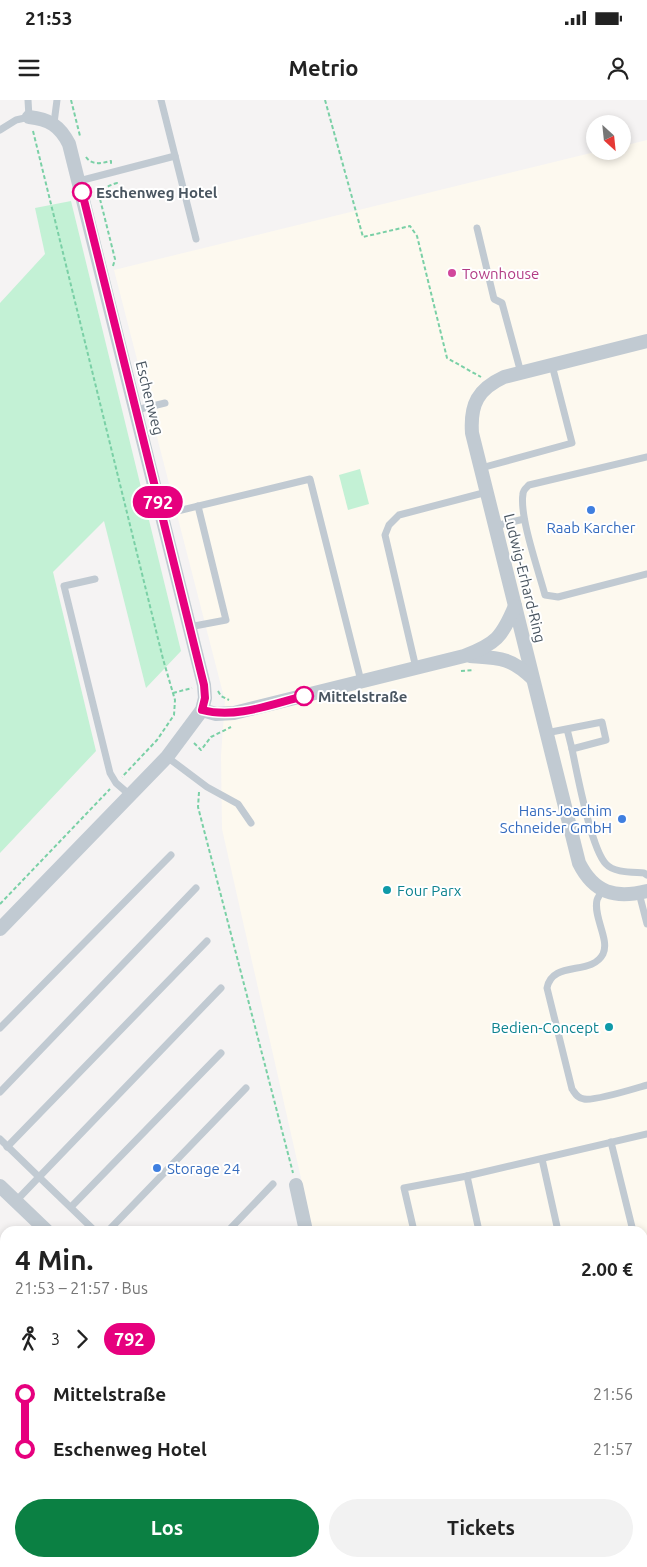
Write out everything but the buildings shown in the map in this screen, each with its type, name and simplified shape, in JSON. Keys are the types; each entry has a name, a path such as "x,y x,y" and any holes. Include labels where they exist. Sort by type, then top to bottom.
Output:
{"street":[{"path":"29,117 41,118 54,123"},
{"name":"Eschenweg","path":"54,123 70,144 189,627 210,685 202,710"},
{"name":"Ludwig-Erhard-Ring","path":"602,890 585,875 579,863 472,433 471,418 473,406 480,395 492,383 521,373 647,341"},
{"path":"0,929 167,757 202,710 216,714 234,713 464,656 485,648 494,641 506,628 515,606"},
{"path":"464,656 500,658 518,665 532,678"},
{"path":"602,890 611,894 628,895 643,892"},
{"path":"296,1185 305,1226"},
{"path":"0,1186 42,1226"}],"lane":[{"path":"0,130 16,120 29,117 28,100"},
{"path":"54,123 56,100"},
{"path":"161,100 196,239"},
{"path":"79,181 175,156"},
{"path":"477,228 494,299 502,303 521,373"},
{"path":"481,468 572,443 552,365"},
{"path":"136,410 165,403"},
{"path":"647,457 529,485 524,489 522,496 524,519 545,595 558,597 647,574"},
{"path":"162,515 310,479 361,682"},
{"path":"416,668 385,535 386,529 399,515 487,492"},
{"path":"189,627 226,620 198,506"},
{"path":"495,526 524,519"},
{"path":"95,579 64,586 110,773 116,783 130,795"},
{"path":"546,733 602,722 606,740 572,749"},
{"path":"567,729 593,840 606,865 617,870 647,875"},
{"path":"167,757 207,787 238,804 251,823"},
{"path":"0,1028 171,855"},
{"path":"0,1092 196,888"},
{"path":"602,890 597,901 596,913 605,948 602,956 594,963 555,974 548,980 547,988 572,1089 576,1096 583,1099 595,1098 647,1085"},
{"path":"643,892 647,924"},
{"path":"7,1147 207,941"},
{"path":"16,1201 221,988"},
{"path":"70,1207 221,1053"},
{"path":"113,1226 246,1088"},
{"path":"413,1226 404,1188 467,1176 647,1134"},
{"path":"0,1138 7,1147 90,1226"},
{"path":"611,1142 632,1226"},
{"path":"542,1158 557,1226"},
{"path":"467,1176 478,1226"},
{"path":"233,1226 273,1184"}],"path":[{"path":"71,100 81,142"},
{"path":"325,100 363,236 410,226 417,236 447,358 492,383"},
{"path":"0,904 157,740 174,715 175,700 166,673 29,117"},
{"path":"84,155 88,161 95,163 111,161 117,183 104,188 100,199 115,259 113,270"},
{"path":"461,670 479,670"},
{"path":"172,693 210,685 222,696 233,701"},
{"path":"201,750 211,738 231,727"},
{"path":"199,788 198,807 296,1185"}],"shaded area":[{"path":"647,140 647,1226 312,1226 222,829 221,755 225,701 114,270 586,154 586,160 631,160 631,144"}],"green space":[{"path":"71,201 181,651 146,688 104,521 53,572 96,751 0,853 0,303 45,254 35,208"},
{"path":"360,469 369,504 348,510 339,475"}],"bus line":[{"name":"792","path":"82,192 204,685 205,698 202,710 216,714 234,713 304,696"}],"place":[{"name":"Eschenweg Hotel","path":"82,192"},
{"name":"Townhouse","path":"452,273"},
{"name":"Raab Karcher","path":"591,510"},
{"name":"Mittelstraße","path":"304,696"},
{"name":"Hans-Joachim Schneider GmbH","path":"622,819"},
{"name":"Four Parx","path":"387,890"},
{"name":"Bedien-Concept","path":"609,1027"},
{"name":"Storage 24","path":"157,1168"}]}
